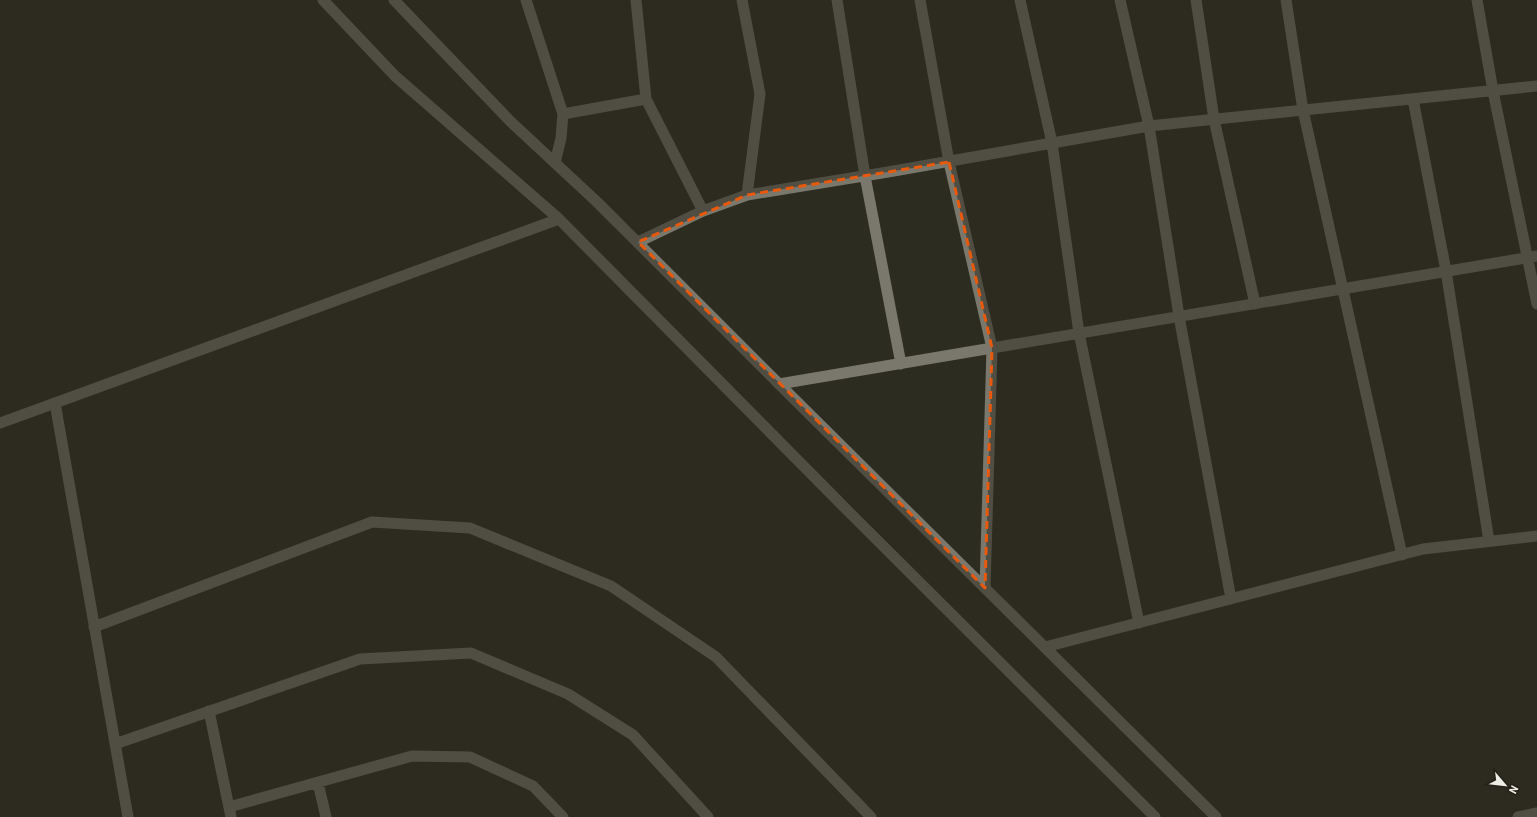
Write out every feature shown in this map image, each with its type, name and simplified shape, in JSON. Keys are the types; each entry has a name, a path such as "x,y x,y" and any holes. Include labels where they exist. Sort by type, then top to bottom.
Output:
{"street":[{"path":"323,0 395,76 559,219 850,513 1155,817"},
{"path":"394,0 510,121 638,242 778,384 1216,817"},
{"path":"526,0 563,114 561,138 555,163"},
{"path":"636,0 646,99 703,211"},
{"path":"742,0 760,94 747,194"},
{"path":"837,0 865,176 901,364"},
{"path":"920,0 949,162 992,348 985,588"},
{"path":"1020,0 1052,143 1079,334 1139,623"},
{"path":"1120,0 1149,126 1179,316 1231,599"},
{"path":"1196,0 1214,119 1255,304"},
{"path":"1286,0 1304,110 1402,555"},
{"path":"1477,0 1493,91 1533,257 1537,304"},
{"path":"638,242 703,211 747,194 949,162 1149,126 1537,86"},
{"path":"563,114 646,99"},
{"path":"1413,99 1446,271 1489,542"},
{"path":"0,423 559,219"},
{"path":"778,384 1533,257"},
{"path":"55,403 128,817"},
{"path":"94,627 372,522 470,528 611,586 716,657 871,817"},
{"path":"1045,647 1423,549 1537,536"},
{"path":"115,744 360,659 471,653 568,694 633,735 708,817"},
{"path":"210,711 230,812 318,783 412,756 470,757 533,786 563,817"},
{"path":"318,783 326,817"},
{"path":"1518,817 1537,814"}],"highlighted area":[{"path":"949,162 992,348 985,588 638,242 747,195"}]}
